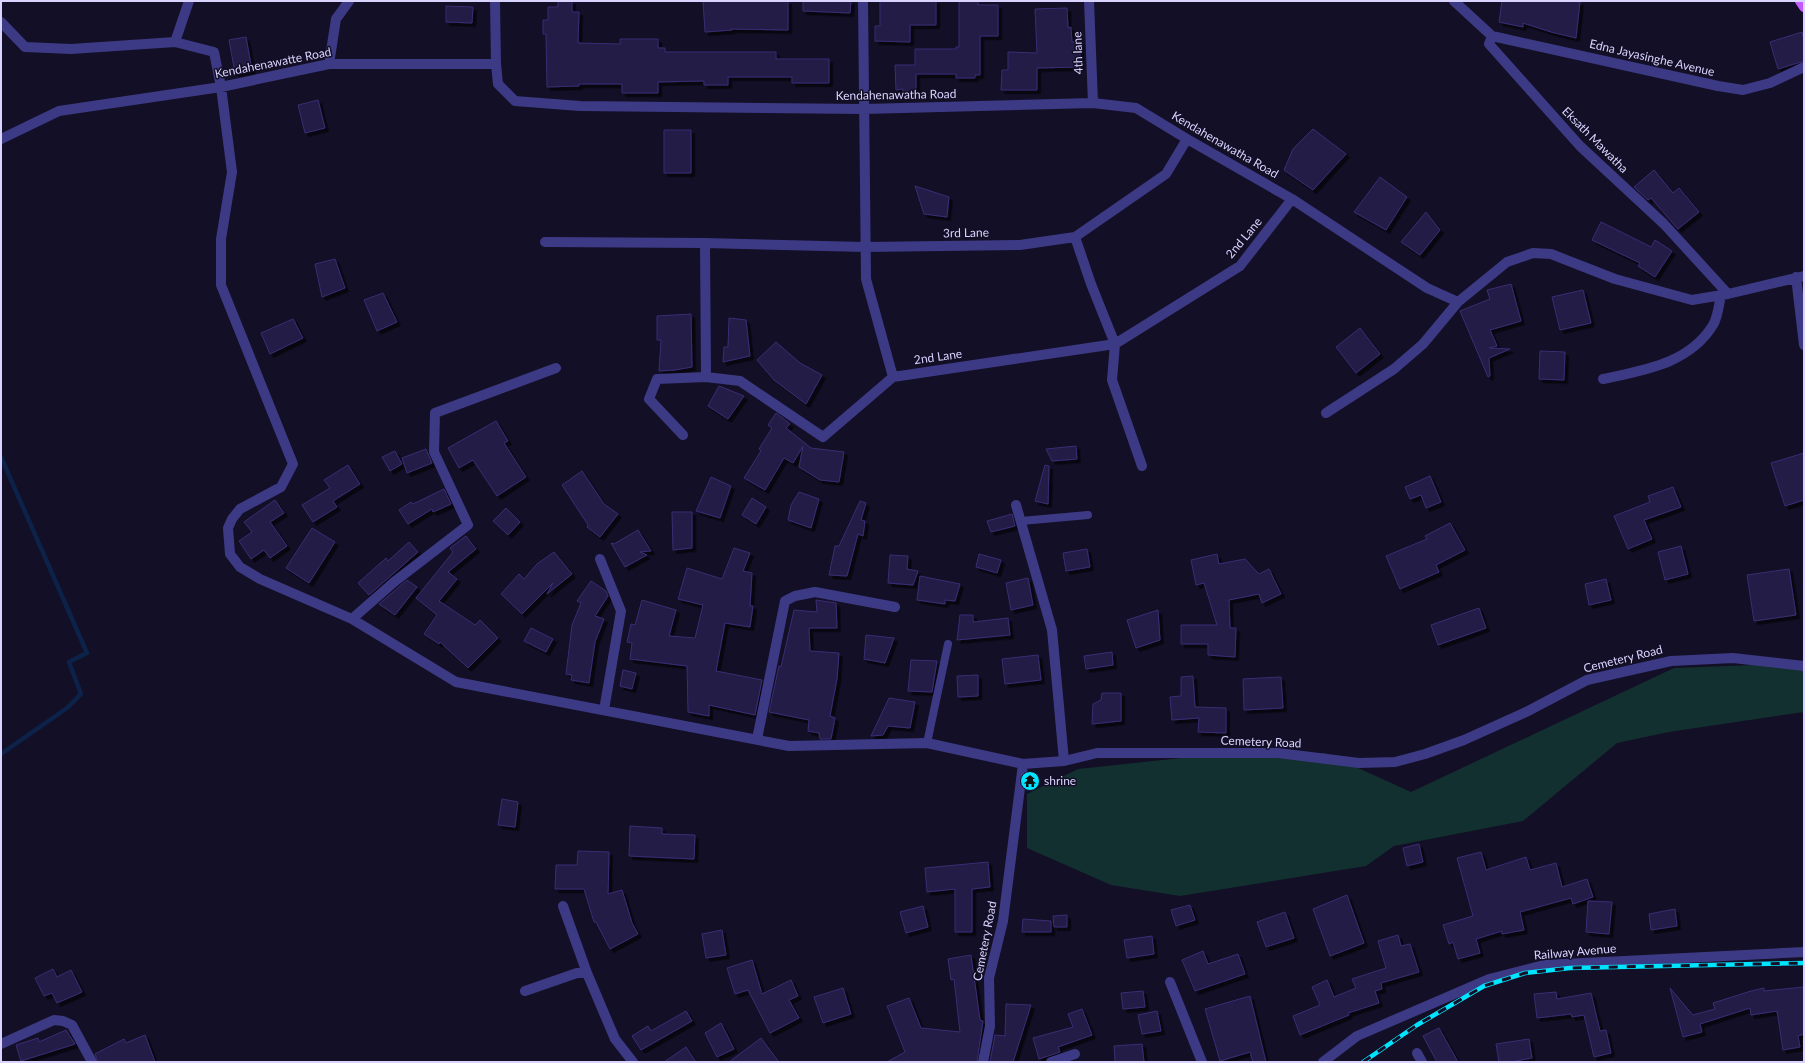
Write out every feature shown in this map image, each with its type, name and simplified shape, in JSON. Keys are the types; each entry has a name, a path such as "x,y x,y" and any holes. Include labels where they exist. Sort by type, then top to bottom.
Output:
{"main road":[{"path":"1800,1 1804,7"}],"street":[{"path":"175,42 189,1"},
{"path":"328,64 336,19 349,1"},
{"path":"495,1 496,64"},
{"path":"683,435 649,400 657,379 706,377 740,381 823,437 893,377 874,303 866,279 863,1"},
{"name":"4th lane","path":"1089,1 1093,103"},
{"path":"1454,1 1492,36"},
{"path":"1,22 25,46 71,49 175,42 214,52 221,87 232,172 221,239 221,285 293,464 281,488 240,509 232,519 228,528 230,554 240,567 260,579 352,619 456,682 789,746 927,744 1023,764"},
{"name":"Edna Jayasinghe Avenue","path":"1492,36 1718,86 1743,90 1770,83 1804,67"},
{"name":"Eksath Mawatha","path":"1492,36 1489,44 1580,146 1664,224 1725,295"},
{"name":"Kendahenawatte Road","path":"1,139 59,111 221,87 328,64 496,64"},
{"name":"Kendahenawatha Road","path":"496,64 498,84 515,101 580,106 864,110 1093,103 1136,108 1292,199 1427,288 1458,302"},
{"name":"3rd Lane","path":"546,242 705,243 865,247 1020,245 1075,237 1166,174 1187,139"},
{"name":"2nd Lane","path":"893,377 1115,344 1240,266 1292,199"},
{"path":"1075,237 1091,284 1115,344 1112,380 1142,466"},
{"path":"705,243 706,377"},
{"path":"1326,413 1394,369 1423,344 1458,302 1507,262 1533,253 1551,254 1615,279 1692,300 1725,295 1800,277 1804,345"},
{"path":"1603,379 1651,369 1683,355 1700,340 1713,324 1725,295"},
{"path":"352,619 394,582 468,525 434,452 435,413 556,368"},
{"path":"1016,505 1052,630 1064,761"},
{"path":"600,559 621,611 604,710"},
{"path":"757,739 785,602 794,596 815,592 895,607"},
{"name":"Cemetery Road","path":"983,1062 990,1026 989,978 1004,921 1023,764 1064,761 1096,753 1278,753 1359,763 1395,762 1464,740 1526,712 1587,680 1671,661 1733,658 1804,666"},
{"path":"563,906 587,973 615,1039 632,1062"},
{"name":"Railway Avenue","path":"1323,1062 1357,1036 1489,979 1544,965 1804,952"},
{"path":"525,991 577,973 587,973"},
{"path":"1170,982 1202,1062"},
{"path":"1,1044 54,1020 63,1021 72,1025 92,1062"},
{"path":"1051,1062 1075,1054"}],"lane":[{"path":"1021,521 1088,515"},
{"path":"927,744 948,644"}],"green space":[{"path":"1804,663 1804,712 1669,732 1617,743 1523,821 1394,846 1366,866 1180,896 1111,885 1027,848 1027,794 1078,769 1219,754 1325,753 1411,792 1674,668"}],"building":[{"path":"558,1 572,1 572,12 579,12 578,43 620,44 620,39 658,39 658,48 665,48 665,52 776,52 776,59 829,59 829,83 792,83 792,77 728,77 728,85 704,85 704,81 658,82 658,93 622,93 622,84 579,84 579,86 547,87 546,34 543,34 543,20 548,20 548,7 558,7"},
{"path":"703,1 788,1 788,30 731,29 732,30 705,32"},
{"path":"803,1 851,1 850,13 803,11"},
{"path":"880,1 936,1 936,25 910,25 910,42 875,41 875,26 880,26"},
{"path":"959,1 978,1 978,5 998,5 998,36 980,36 980,75 975,75 975,78 956,78 956,74 916,74 916,92 903,93 903,89 896,90 895,65 915,65 915,49 956,49 956,47 959,47"},
{"path":"1502,1 1580,2 1576,38 1523,23 1523,27 1499,22"},
{"path":"446,6 473,7 472,23 446,22"},
{"path":"1067,8 1068,28 1071,27 1072,42 1080,42 1080,67 1037,68 1037,90 1001,90 1002,70 1008,70 1008,52 1037,53 1035,9"},
{"path":"1802,32 1804,40 1804,61 1778,69 1770,42"},
{"path":"246,37 252,70 235,73 229,40"},
{"path":"318,100 325,128 305,133 298,105"},
{"path":"1313,129 1346,154 1313,190 1284,170 1293,149"},
{"path":"664,130 691,130 691,173 664,173"},
{"path":"1654,170 1673,193 1679,188 1699,212 1678,229 1651,198 1648,200 1634,187"},
{"path":"1380,177 1407,197 1386,230 1354,212"},
{"path":"915,186 949,197 947,217 924,214"},
{"path":"1426,212 1440,230 1420,255 1401,242"},
{"path":"1601,222 1651,247 1655,240 1672,251 1655,277 1638,266 1640,263 1592,240"},
{"path":"335,259 345,288 322,297 315,264"},
{"path":"1511,284 1521,321 1490,330 1497,346 1489,348 1510,349 1489,358 1490,376 1488,377 1460,311 1490,299 1487,290"},
{"path":"1583,290 1591,323 1560,330 1552,297"},
{"path":"383,293 397,322 377,331 364,300"},
{"path":"691,314 692,367 659,371 661,340 657,340 657,316"},
{"path":"729,318 746,320 750,356 723,362 724,347 728,347"},
{"path":"293,319 303,338 270,354 261,333"},
{"path":"1360,328 1380,354 1356,373 1336,347"},
{"path":"776,342 800,363 822,375 806,404 774,380 757,360"},
{"path":"1540,351 1565,352 1564,380 1539,379"},
{"path":"719,386 744,396 728,419 708,406"},
{"path":"776,413 790,424 786,428 811,448 844,452 839,482 820,480 799,467 803,446 793,463 784,458 765,490 744,478 761,451 759,449 772,428 768,425"},
{"path":"496,421 508,441 504,443 526,477 497,496 473,460 459,468 448,448"},
{"path":"1076,446 1077,459 1052,461 1046,449"},
{"path":"426,449 432,463 407,473 402,458"},
{"path":"395,451 402,464 390,471 382,457"},
{"path":"1804,453 1804,500 1785,506 1771,463"},
{"path":"348,465 360,484 333,501 337,507 313,522 302,505 330,488 324,480"},
{"path":"1045,465 1049,466 1048,504 1035,501"},
{"path":"582,471 604,504 618,514 600,537 587,527 588,525 562,485"},
{"path":"1430,476 1441,502 1426,508 1421,495 1410,499 1405,487"},
{"path":"711,477 731,486 720,518 696,511"},
{"path":"1673,487 1681,507 1644,520 1652,539 1628,549 1614,516 1650,502 1648,496"},
{"path":"444,489 451,504 433,512 432,509 408,524 399,510 411,502 413,504"},
{"path":"799,492 819,499 811,528 788,520 791,505"},
{"path":"752,498 766,507 756,524 742,515"},
{"path":"275,500 284,513 270,522 287,546 270,558 264,550 251,559 239,541 252,532 244,522"},
{"path":"860,501 866,503 861,520 865,521 863,536 858,534 847,576 829,575 835,546 839,546"},
{"path":"506,508 520,522 508,535 493,521"},
{"path":"672,512 692,512 692,548 673,550"},
{"path":"1012,514 1015,526 991,532 987,521"},
{"path":"1450,523 1465,550 1436,565 1439,572 1400,589 1386,556 1427,539 1425,536"},
{"path":"312,528 335,542 309,583 286,568"},
{"path":"638,530 651,551 640,552 647,555 625,567 611,543 614,544"},
{"path":"466,536 476,549 448,572 457,579 439,601 475,625 480,620 498,638 468,668 440,642 439,644 424,634 437,615 416,598 453,552 450,548"},
{"path":"409,542 418,552 369,595 358,583 386,558 388,561"},
{"path":"1681,546 1688,574 1665,580 1658,552"},
{"path":"734,548 750,553 743,571 752,573 750,606 753,606 750,627 725,623 716,671 762,680 755,715 709,705 709,716 688,712 687,666 630,659 632,643 627,642 631,624 635,625 642,600 676,610 669,636 695,638 703,605 678,599 687,568 722,579"},
{"path":"1087,549 1090,567 1066,571 1063,553"},
{"path":"554,552 572,574 547,594 553,583 522,614 501,594 519,574 524,579 537,564"},
{"path":"979,554 1001,560 997,573 976,567"},
{"path":"1217,554 1219,564 1245,559 1259,574 1269,569 1281,594 1262,603 1259,594 1229,600 1230,628 1236,628 1235,657 1208,655 1208,644 1181,644 1181,625 1217,625 1204,583 1196,585 1191,560"},
{"path":"890,555 908,556 907,569 918,571 913,585 888,583"},
{"path":"1789,569 1796,615 1754,621 1747,575"},
{"path":"920,576 960,584 955,601 945,600 945,604 917,600"},
{"path":"1028,578 1033,605 1011,610 1006,583"},
{"path":"1606,579 1611,600 1589,605 1585,584"},
{"path":"407,580 417,587 395,615 379,604"},
{"path":"591,581 606,591 608,596 595,616 604,619 595,642 589,683 571,680 572,675 566,674 572,625 581,603 577,601"},
{"path":"816,600 836,603 837,628 809,628 810,651 839,653 837,679 830,716 835,718 831,739 820,739 819,733 808,731 809,720 769,712 779,666 781,667 794,610 817,612"},
{"path":"1479,608 1486,628 1438,645 1431,625"},
{"path":"1158,610 1160,640 1136,648 1127,620"},
{"path":"960,615 973,615 973,622 1008,618 1010,635 957,640"},
{"path":"531,628 553,639 546,652 524,641"},
{"path":"866,635 894,638 885,663 864,659"},
{"path":"1112,652 1113,665 1086,669 1084,656"},
{"path":"1038,655 1041,680 1005,684 1002,659"},
{"path":"911,660 937,661 932,692 908,691"},
{"path":"623,670 636,673 632,689 620,686"},
{"path":"978,675 978,696 958,697 957,676"},
{"path":"1193,676 1195,707 1226,708 1226,733 1198,732 1199,718 1172,720 1170,697 1181,696 1181,677"},
{"path":"1281,677 1283,708 1244,710 1243,679"},
{"path":"1102,693 1121,693 1121,721 1092,724 1093,704 1101,700"},
{"path":"889,698 915,702 910,728 888,726 883,735 871,736"},
{"path":"502,799 518,802 515,827 498,825"},
{"path":"630,826 662,828 662,834 695,835 694,859 629,856"},
{"path":"1419,844 1423,862 1407,866 1403,848"},
{"path":"578,851 609,852 608,894 622,890 632,923 638,934 610,949 596,922 594,922 584,889 555,889 556,865 577,865"},
{"path":"1481,852 1486,870 1526,857 1530,870 1556,863 1562,887 1587,879 1593,897 1573,904 1571,898 1520,912 1524,930 1502,934 1502,931 1476,939 1480,953 1458,959 1453,942 1449,944 1443,925 1473,916 1457,858"},
{"path":"988,862 990,887 972,889 972,932 955,932 955,889 927,892 925,868"},
{"path":"1347,895 1364,943 1330,956 1313,909"},
{"path":"1588,901 1612,902 1609,934 1586,932"},
{"path":"1190,905 1195,920 1176,926 1171,910"},
{"path":"923,906 928,927 906,933 900,912"},
{"path":"1675,909 1677,926 1651,930 1649,914"},
{"path":"1285,912 1294,938 1266,947 1257,922"},
{"path":"1067,915 1067,927 1054,927 1053,916"},
{"path":"1023,919 1051,921 1051,932 1022,932"},
{"path":"722,930 726,955 706,958 702,934"},
{"path":"1398,935 1401,946 1410,944 1419,972 1381,983 1382,989 1375,991 1379,1003 1348,1013 1349,1015 1300,1035 1293,1016 1320,1005 1312,987 1327,980 1334,997 1356,988 1352,979 1386,968 1378,941"},
{"path":"1152,936 1154,954 1127,958 1124,940"},
{"path":"1203,951 1208,964 1238,954 1245,974 1195,991 1182,960"},
{"path":"971,955 980,1020 983,1021 977,1062 887,1062 905,1052 887,1006 909,998 921,1028 960,1032 954,979 951,980 948,959"},
{"path":"752,960 762,994 791,980 798,996 789,1000 799,1018 770,1033 748,990 735,994 727,968"},
{"path":"53,969 57,977 71,970 82,992 57,1003 52,993 44,996 35,978"},
{"path":"1804,987 1804,1034 1798,1036 1800,1047 1783,1050 1777,1011 1751,1015 1750,1008 1700,1024 1702,1032 1683,1037 1670,988 1693,1015 1715,1009 1713,1003 1751,991 1764,988 1764,991"},
{"path":"843,988 851,1014 823,1023 814,997"},
{"path":"1143,991 1145,1007 1123,1009 1121,993"},
{"path":"1556,992 1557,999 1591,993 1600,1031 1606,1030 1611,1053 1594,1057 1584,1015 1572,1017 1571,1014 1537,1018 1534,994"},
{"path":"1250,996 1266,1062 1253,1062 1250,1052 1220,1061 1205,1009"},
{"path":"1006,1004 1031,1005 1013,1062 990,1062 995,1035 1005,1036"},
{"path":"1082,1009 1092,1035 1058,1047 1060,1052 1039,1059 1033,1038 1073,1027 1068,1014"},
{"path":"686,1011 692,1021 641,1050 632,1036 648,1026 651,1031"},
{"path":"1157,1011 1161,1031 1142,1034 1138,1015"},
{"path":"721,1023 734,1049 717,1057 705,1033"},
{"path":"1439,1028 1458,1062 1437,1062 1423,1036"},
{"path":"66,1030 75,1044 21,1061 16,1045 38,1038 39,1042"},
{"path":"145,1035 155,1062 98,1062 95,1054 124,1039 126,1043"},
{"path":"761,1038 779,1062 729,1062"},
{"path":"1529,1039 1532,1058 1510,1062 1499,1062 1496,1044"},
{"path":"1142,1044 1144,1062 1115,1062 1114,1046"},
{"path":"686,1047 696,1062 664,1062"}],"waterway":[{"path":"1,457 87,653 69,662 81,694 67,708 1,754"}],"railway":[{"path":"1363,1062 1417,1025 1484,986 1525,973 1570,968 1804,963"}],"place":[{"name":"shrine","path":"1030,781"}]}
